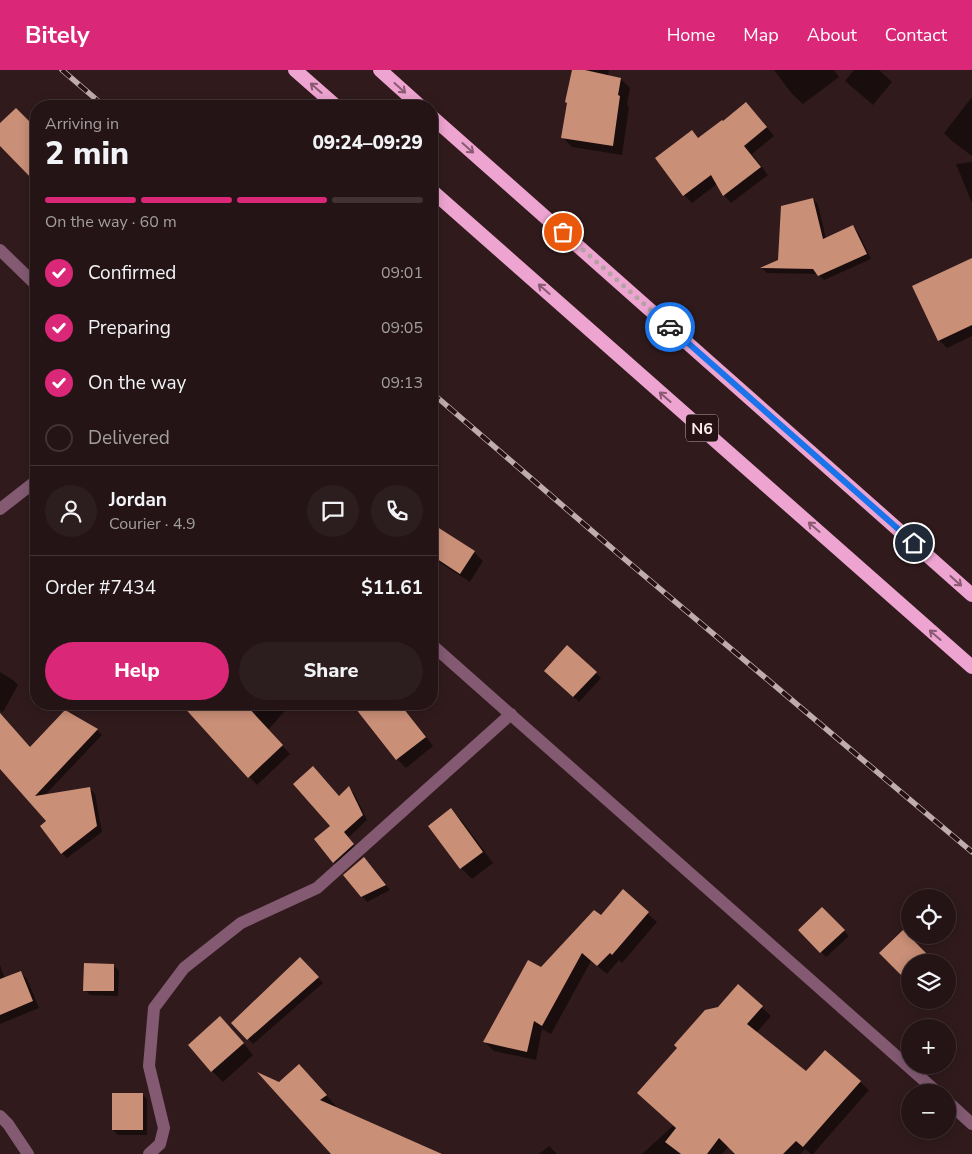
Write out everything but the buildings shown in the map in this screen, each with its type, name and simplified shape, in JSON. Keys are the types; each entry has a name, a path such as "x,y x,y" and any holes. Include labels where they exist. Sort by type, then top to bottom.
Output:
{"highway":[{"path":"295,70 329,100"},
{"path":"380,70 413,100"},
{"path":"438,122 972,595"},
{"name":"N6","path":"438,196 972,667"}],"street":[{"path":"0,250 30,279"},
{"path":"0,509 30,486"},
{"path":"438,650 928,1084"},
{"path":"149,1154 160,1144 164,1128 149,1066 154,1008 184,968 241,923 317,888 511,714"},
{"path":"956,1109 972,1124"},
{"path":"0,1116 8,1124 28,1154"}],"railway":[{"path":"62,70 97,100"},
{"path":"438,398 621,556 972,852"}],"way so far":[{"path":"563,232 670,327"}],"route":[{"path":"670,327 914,543"}]}
